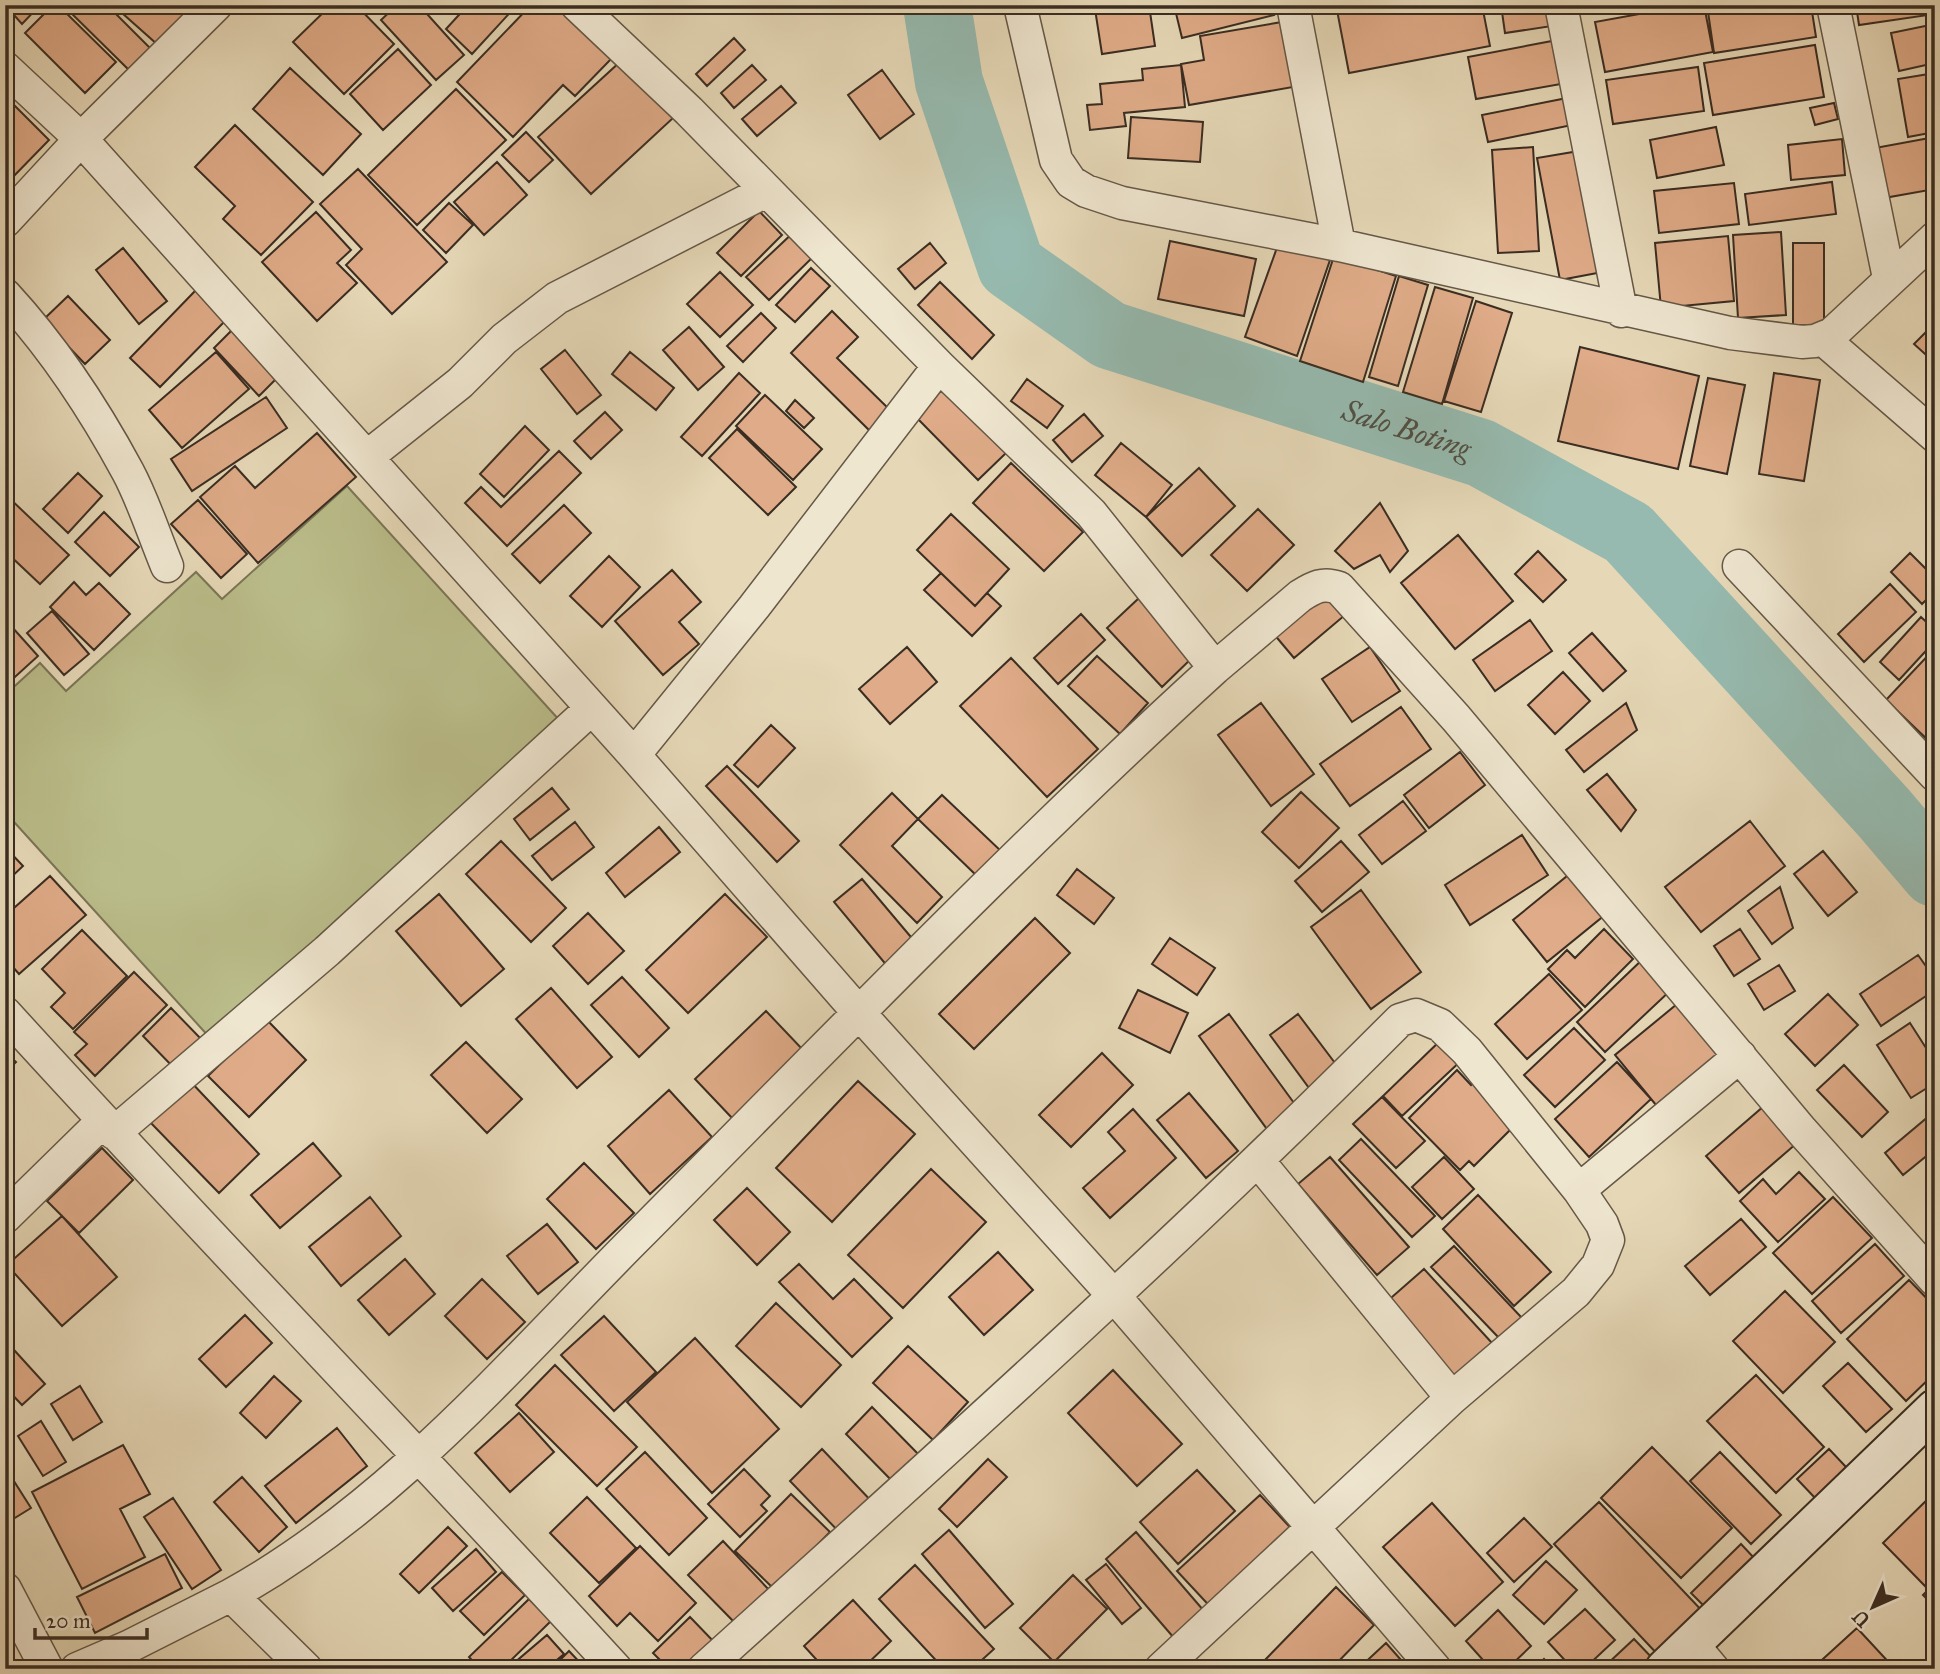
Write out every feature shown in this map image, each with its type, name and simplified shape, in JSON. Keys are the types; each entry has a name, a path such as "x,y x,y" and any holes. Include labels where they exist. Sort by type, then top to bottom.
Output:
{"street":[{"path":"5,222 81,139 216,5"},
{"path":"577,5 650,72 939,366 1091,513 1215,668"},
{"path":"1020,5 1056,160 1072,182 1122,203 1339,245 1621,311 1730,333 1802,342 1823,339 1837,329 1935,238"},
{"path":"1293,5 1339,245"},
{"path":"1561,5 1621,311"},
{"path":"1833,5 1889,278"},
{"path":"5,68 81,139 634,755 859,1013 1115,1297 1435,1669"},
{"path":"367,457 460,383 504,339 557,298 766,191"},
{"path":"5,296 32,325 81,393 129,474 167,566"},
{"path":"1823,339 1935,436"},
{"path":"634,755 794,555 939,366"},
{"path":"1739,566 1935,775"},
{"path":"77,1669 128,1647 231,1595 304,1551 421,1455 1030,841 1215,668 1300,596 1314,587 1327,584 1339,588 1457,718 1740,1056 1935,1280"},
{"path":"5,1217 108,1127 327,951 592,708"},
{"path":"5,1013 108,1127 421,1455 616,1669"},
{"path":"704,1669 1115,1297 1259,1162 1400,1020 1416,1014 1440,1025 1467,1051 1579,1191 1602,1224 1608,1240 1598,1265 1576,1292 1452,1398 1161,1669"},
{"path":"1579,1191 1740,1056"},
{"path":"1259,1162 1452,1398"},
{"path":"1690,1661 1935,1409"},
{"path":"5,1589 47,1669"},
{"path":"231,1595 306,1669"}],"green space":[{"path":"347,486 561,722 211,1039 5,812 5,695 40,663 66,691 196,572 222,599"}],"building":[{"path":"5,5 40,5 22,24"},
{"path":"53,5 58,5 116,62 85,93 25,33"},
{"path":"63,5 107,5 154,52 133,74"},
{"path":"113,5 176,5 185,14 158,45"},
{"path":"331,5 356,5 394,44 344,94 293,42"},
{"path":"397,5 419,5 464,55 436,80 381,20"},
{"path":"468,5 517,5 472,54 446,29"},
{"path":"531,5 559,5 613,57 575,96 563,85 513,137 457,82"},
{"path":"1149,5 1155,46 1102,54 1095,9"},
{"path":"1174,5 1271,5 1274,15 1182,38"},
{"path":"1336,5 1482,5 1490,46 1349,73"},
{"path":"1501,5 1549,5 1552,26 1505,33"},
{"path":"1689,5 1704,5 1713,52 1605,72 1595,22"},
{"path":"1707,5 1811,5 1816,37 1714,53"},
{"path":"1856,5 1935,5 1935,14 1859,25"},
{"path":"1282,22 1293,87 1189,105 1181,64 1204,60 1200,36"},
{"path":"1935,24 1935,63 1899,71 1891,33"},
{"path":"734,38 745,50 707,86 696,74"},
{"path":"1552,41 1561,84 1476,99 1468,57"},
{"path":"1815,45 1824,97 1713,115 1704,63"},
{"path":"398,49 431,85 383,130 350,94"},
{"path":"621,61 673,118 591,194 538,137"},
{"path":"752,65 766,80 734,108 721,93"},
{"path":"1181,65 1185,107 1124,113 1126,126 1090,130 1087,105 1102,104 1100,84 1143,80 1142,69"},
{"path":"1698,67 1704,111 1613,124 1606,80"},
{"path":"290,68 361,134 323,175 253,109"},
{"path":"882,70 914,114 880,139 848,95"},
{"path":"1935,73 1935,132 1908,137 1898,79"},
{"path":"781,86 796,103 757,136 742,119"},
{"path":"456,89 506,140 417,225 368,175"},
{"path":"5,96 49,140 9,181 5,177"},
{"path":"1572,97 1577,124 1488,142 1482,115"},
{"path":"1834,103 1838,119 1815,125 1810,108"},
{"path":"1131,117 1203,122 1200,162 1128,158"},
{"path":"235,125 313,202 261,255 223,219 235,206 195,167"},
{"path":"1716,127 1724,165 1657,178 1650,140"},
{"path":"526,132 553,160 529,182 502,155"},
{"path":"1935,137 1935,189 1884,198 1875,148"},
{"path":"1842,139 1845,175 1791,180 1788,145"},
{"path":"1533,147 1539,251 1498,253 1492,150"},
{"path":"1585,150 1608,271 1560,280 1537,158"},
{"path":"497,162 527,195 484,235 454,202"},
{"path":"358,169 447,262 392,314 346,265 362,249 320,204"},
{"path":"1832,182 1836,214 1749,225 1745,194"},
{"path":"1734,183 1739,224 1659,233 1654,191"},
{"path":"449,203 473,225 446,253 423,230"},
{"path":"759,211 782,235 741,276 717,253"},
{"path":"316,212 351,250 337,263 357,283 317,321 262,262"},
{"path":"796,230 818,252 769,300 746,277"},
{"path":"1781,232 1786,315 1738,318 1733,235"},
{"path":"1728,236 1734,301 1661,308 1655,243"},
{"path":"1170,241 1256,259 1244,316 1158,299"},
{"path":"1279,242 1330,260 1297,356 1245,337"},
{"path":"930,243 946,263 915,289 898,269"},
{"path":"1793,243 1824,243 1824,326 1793,325"},
{"path":"123,248 167,301 139,324 96,270"},
{"path":"1334,256 1396,276 1363,382 1300,361"},
{"path":"811,268 830,286 795,322 776,305"},
{"path":"720,272 753,305 720,337 687,304"},
{"path":"1399,276 1428,285 1398,386 1369,377"},
{"path":"940,282 994,335 972,359 918,305"},
{"path":"1435,287 1473,298 1442,404 1403,392"},
{"path":"196,290 226,320 160,387 130,358"},
{"path":"68,296 110,340 85,364 43,320"},
{"path":"1476,301 1512,313 1481,412 1444,401"},
{"path":"832,311 858,337 837,358 893,413 872,433 791,353"},
{"path":"761,313 776,328 743,362 727,346"},
{"path":"1935,323 1935,363 1914,344"},
{"path":"238,324 283,372 259,396 214,348"},
{"path":"689,327 724,367 698,390 663,350"},
{"path":"1580,347 1699,376 1678,469 1558,441"},
{"path":"565,350 601,395 577,414 541,369"},
{"path":"216,352 249,389 182,448 149,410"},
{"path":"630,352 674,388 656,410 612,374"},
{"path":"739,373 760,393 702,456 681,437"},
{"path":"1774,373 1820,380 1804,481 1759,474"},
{"path":"1708,378 1745,385 1727,474 1690,466"},
{"path":"1027,379 1063,406 1047,428 1011,401"},
{"path":"940,387 1006,453 978,480 913,414"},
{"path":"765,395 822,449 793,480 736,426"},
{"path":"266,397 287,428 192,491 171,459"},
{"path":"795,400 814,418 804,428 786,411"},
{"path":"605,412 622,430 591,459 574,441"},
{"path":"1084,414 1103,436 1072,462 1053,440"},
{"path":"525,426 549,450 504,497 480,474"},
{"path":"737,429 796,487 768,515 709,458"},
{"path":"317,433 356,477 258,563 200,497 235,466 255,488"},
{"path":"1121,443 1172,485 1146,517 1095,475"},
{"path":"559,451 581,473 507,546 465,503 481,487 501,507"},
{"path":"1011,463 1083,532 1044,571 973,503"},
{"path":"1199,468 1235,506 1182,556 1146,517"},
{"path":"78,473 102,496 68,533 43,509"},
{"path":"5,494 69,555 40,584 5,551"},
{"path":"198,500 247,554 221,578 171,524"},
{"path":"1380,503 1408,551 1390,572 1380,555 1354,569 1335,551"},
{"path":"564,505 591,533 540,583 512,554"},
{"path":"1258,509 1294,545 1247,591 1211,555"},
{"path":"104,512 139,547 110,576 75,542"},
{"path":"951,514 1009,569 975,606 917,550"},
{"path":"1458,535 1513,601 1455,649 1401,583"},
{"path":"1538,551 1566,580 1543,602 1515,574"},
{"path":"1910,553 1935,578 1935,591 1922,604 1891,572"},
{"path":"609,556 640,587 602,627 570,596"},
{"path":"672,570 701,602 679,622 699,644 663,675 615,621"},
{"path":"941,573 975,606 987,593 1001,606 972,636 924,590"},
{"path":"74,582 86,595 99,583 130,614 94,650 50,607"},
{"path":"1890,584 1916,612 1864,662 1838,634"},
{"path":"1323,590 1345,615 1294,658 1273,633"},
{"path":"1935,597 1935,614 1926,606"},
{"path":"1139,598 1194,656 1162,687 1107,628"},
{"path":"52,611 89,654 64,675 27,633"},
{"path":"1081,614 1105,640 1058,684 1034,658"},
{"path":"1921,617 1935,630 1935,641 1899,680 1880,662"},
{"path":"1530,620 1552,651 1495,691 1473,660"},
{"path":"12,627 38,656 5,686 5,633"},
{"path":"1592,633 1626,671 1603,691 1569,653"},
{"path":"907,647 937,682 890,724 859,689"},
{"path":"1370,647 1400,691 1352,722 1322,679"},
{"path":"1935,648 1935,739 1931,743 1886,700"},
{"path":"1097,656 1148,703 1120,734 1068,686"},
{"path":"1011,658 1098,749 1047,797 960,706"},
{"path":"1563,672 1590,701 1555,734 1528,705"},
{"path":"1261,703 1314,774 1271,806 1218,735"},
{"path":"1626,703 1637,730 1584,772 1566,750"},
{"path":"1401,707 1431,749 1350,806 1320,764"},
{"path":"771,725 795,748 758,787 734,765"},
{"path":"1460,752 1485,785 1429,828 1404,795"},
{"path":"727,766 799,841 777,862 706,786"},
{"path":"1607,774 1636,810 1621,831 1587,790"},
{"path":"552,788 569,809 530,840 514,819"},
{"path":"1301,792 1339,828 1299,868 1262,832"},
{"path":"892,793 918,819 892,846 942,897 917,923 840,845"},
{"path":"942,795 1002,852 978,877 918,819"},
{"path":"1403,801 1426,831 1382,864 1359,835"},
{"path":"1750,821 1785,866 1701,932 1665,887"},
{"path":"575,822 594,847 552,880 532,856"},
{"path":"659,827 680,852 625,897 606,873"},
{"path":"1522,835 1548,875 1470,925 1445,885"},
{"path":"501,841 566,908 531,942 466,874"},
{"path":"1341,841 1369,872 1322,912 1295,881"},
{"path":"5,847 23,866 5,883"},
{"path":"1823,851 1857,892 1828,916 1794,874"},
{"path":"1077,869 1114,898 1094,924 1057,895"},
{"path":"1572,872 1606,914 1547,962 1513,920"},
{"path":"50,876 86,915 19,974 5,958 5,916"},
{"path":"862,879 921,949 893,973 834,902"},
{"path":"1780,887 1793,928 1772,944 1748,911"},
{"path":"1361,890 1421,972 1371,1009 1311,927"},
{"path":"439,894 504,969 461,1006 396,931"},
{"path":"725,894 767,937 688,1013 646,970"},
{"path":"588,913 624,951 588,984 553,946"},
{"path":"1035,918 1070,953 974,1049 939,1014"},
{"path":"1604,929 1633,959 1585,1007 1548,969 1567,950 1575,958"},
{"path":"1740,929 1760,959 1734,976 1714,946"},
{"path":"82,930 127,976 73,1029 51,1007 65,993 42,969"},
{"path":"1170,938 1215,968 1197,995 1152,964"},
{"path":"1918,955 1935,979 1935,990 1881,1026 1860,994"},
{"path":"1644,958 1672,989 1605,1052 1577,1022"},
{"path":"1779,965 1795,991 1764,1010 1748,984"},
{"path":"134,972 167,1005 95,1076 75,1055 87,1044 74,1032"},
{"path":"1549,974 1582,1010 1527,1059 1495,1024"},
{"path":"622,977 669,1028 639,1057 591,1005"},
{"path":"551,988 612,1057 577,1088 516,1019"},
{"path":"1138,990 1188,1013 1170,1053 1119,1028"},
{"path":"1828,994 1858,1025 1815,1066 1785,1034"},
{"path":"1688,995 1729,1045 1656,1105 1615,1055"},
{"path":"171,1008 203,1041 175,1069 143,1036"},
{"path":"766,1011 804,1051 733,1119 695,1079"},
{"path":"1229,1014 1302,1114 1272,1136 1199,1036"},
{"path":"1298,1014 1341,1071 1312,1092 1270,1035"},
{"path":"266,1019 306,1060 249,1117 208,1076"},
{"path":"1910,1023 1935,1062 1935,1083 1911,1098 1877,1045"},
{"path":"1574,1028 1605,1060 1555,1107 1524,1075"},
{"path":"1444,1037 1464,1058 1402,1116 1383,1096"},
{"path":"466,1042 522,1099 487,1133 431,1075"},
{"path":"5,1052 16,1062 5,1073"},
{"path":"1102,1053 1133,1085 1071,1147 1039,1115"},
{"path":"1617,1062 1651,1099 1589,1157 1555,1119"},
{"path":"1844,1065 1888,1112 1862,1137 1817,1090"},
{"path":"1457,1070 1471,1085 1479,1077 1512,1128 1474,1166 1469,1161 1460,1170 1409,1118"},
{"path":"189,1080 259,1154 219,1193 148,1120"},
{"path":"858,1081 915,1134 832,1222 776,1168"},
{"path":"669,1090 712,1137 650,1194 608,1146"},
{"path":"1189,1093 1238,1151 1206,1178 1157,1120"},
{"path":"1382,1097 1425,1141 1396,1168 1353,1124"},
{"path":"1764,1106 1797,1143 1739,1193 1706,1156"},
{"path":"1133,1109 1176,1158 1110,1218 1083,1188 1125,1151 1108,1132"},
{"path":"1935,1111 1935,1149 1903,1175 1885,1153"},
{"path":"1361,1139 1435,1216 1412,1237 1339,1160"},
{"path":"313,1143 341,1176 280,1228 251,1195"},
{"path":"102,1148 133,1180 79,1233 47,1201"},
{"path":"1330,1157 1409,1247 1377,1275 1298,1184"},
{"path":"1444,1157 1474,1189 1442,1219 1412,1187"},
{"path":"584,1163 634,1213 596,1249 547,1199"},
{"path":"931,1169 986,1222 903,1308 848,1255"},
{"path":"1799,1172 1825,1199 1778,1242 1740,1201 1763,1179 1776,1194"},
{"path":"747,1188 790,1232 757,1265 714,1220"},
{"path":"1478,1195 1551,1272 1514,1306 1443,1229"},
{"path":"370,1197 401,1236 341,1286 309,1247"},
{"path":"1833,1197 1872,1238 1812,1294 1773,1253"},
{"path":"62,1216 117,1277 62,1326 7,1265"},
{"path":"1741,1219 1766,1247 1710,1295 1685,1266"},
{"path":"547,1224 578,1262 538,1294 507,1256"},
{"path":"1875,1244 1904,1276 1841,1333 1812,1301"},
{"path":"1454,1246 1522,1318 1500,1339 1431,1267"},
{"path":"998,1252 1033,1290 984,1335 949,1297"},
{"path":"405,1259 435,1294 389,1335 358,1300"},
{"path":"799,1264 833,1299 854,1279 892,1318 852,1357 779,1282"},
{"path":"1424,1269 1492,1343 1453,1378 1384,1304"},
{"path":"482,1279 525,1322 487,1359 445,1316"},
{"path":"1909,1280 1935,1307 1935,1373 1906,1401 1847,1339"},
{"path":"1785,1291 1835,1342 1783,1393 1733,1341"},
{"path":"776,1303 841,1365 801,1407 736,1346"},
{"path":"245,1315 272,1343 226,1387 199,1359"},
{"path":"604,1316 656,1372 614,1411 561,1355"},
{"path":"695,1338 779,1429 712,1493 627,1402"},
{"path":"5,1340 45,1384 22,1405 5,1387"},
{"path":"908,1346 968,1402 933,1440 873,1383"},
{"path":"1848,1363 1892,1409 1866,1432 1823,1386"},
{"path":"555,1365 637,1447 597,1486 516,1405"},
{"path":"1113,1370 1182,1444 1137,1486 1068,1413"},
{"path":"1756,1375 1824,1447 1776,1493 1707,1421"},
{"path":"274,1376 301,1401 266,1438 240,1413"},
{"path":"80,1386 102,1422 73,1440 51,1404"},
{"path":"872,1407 925,1461 898,1487 846,1434"},
{"path":"519,1413 554,1452 510,1492 475,1453"},
{"path":"41,1421 66,1462 43,1476 18,1436"},
{"path":"337,1428 367,1466 296,1523 265,1486"},
{"path":"123,1445 150,1494 120,1509 145,1557 82,1589 32,1492"},
{"path":"1652,1447 1732,1528 1681,1578 1601,1498"},
{"path":"822,1449 875,1505 843,1536 790,1481"},
{"path":"1829,1449 1847,1468 1816,1499 1797,1479"},
{"path":"645,1452 707,1518 669,1555 606,1489"},
{"path":"1720,1452 1781,1515 1751,1544 1690,1481"},
{"path":"988,1459 1007,1477 957,1527 939,1509"},
{"path":"5,1467 31,1508 5,1524"},
{"path":"744,1469 770,1496 761,1505 767,1511 740,1537 708,1504"},
{"path":"1197,1470 1235,1511 1178,1564 1140,1522"},
{"path":"242,1477 287,1527 259,1552 214,1502"},
{"path":"1935,1492 1935,1577 1925,1586 1883,1543"},
{"path":"791,1494 830,1532 774,1589 735,1551"},
{"path":"1260,1495 1300,1538 1218,1615 1177,1571"},
{"path":"587,1497 636,1548 599,1583 550,1533"},
{"path":"173,1498 221,1570 192,1589 144,1517"},
{"path":"1599,1502 1706,1615 1661,1658 1554,1544"},
{"path":"1432,1503 1503,1582 1455,1626 1383,1547"},
{"path":"1524,1518 1552,1547 1514,1582 1487,1553"},
{"path":"448,1527 467,1546 419,1593 400,1574"},
{"path":"949,1530 1013,1604 985,1628 922,1554"},
{"path":"1136,1532 1204,1611 1174,1638 1106,1559"},
{"path":"723,1541 771,1592 737,1625 688,1575"},
{"path":"1741,1544 1755,1559 1705,1607 1691,1593"},
{"path":"640,1546 696,1603 658,1641 630,1613 617,1626 589,1596"},
{"path":"476,1549 496,1572 453,1611 432,1588"},
{"path":"165,1554 182,1588 95,1633 77,1597"},
{"path":"1546,1561 1577,1590 1544,1624 1513,1595"},
{"path":"1106,1564 1141,1608 1122,1624 1086,1580"},
{"path":"915,1565 994,1649 972,1669 944,1669 879,1599"},
{"path":"502,1572 525,1595 484,1635 460,1611"},
{"path":"1073,1575 1107,1609 1054,1662 1020,1628"},
{"path":"1935,1583 1935,1607 1923,1595"},
{"path":"1336,1587 1374,1625 1331,1669 1270,1669 1263,1662"},
{"path":"529,1599 551,1621 502,1669 480,1669 469,1657"},
{"path":"853,1600 891,1641 862,1669 825,1669 804,1646"},
{"path":"1585,1609 1615,1640 1584,1669 1573,1669 1548,1642"},
{"path":"1498,1610 1531,1646 1507,1669 1491,1669 1466,1641"},
{"path":"690,1617 716,1644 690,1669 669,1669 653,1653"},
{"path":"1857,1628 1895,1669 1812,1669"},
{"path":"547,1635 564,1654 546,1669 507,1669"},
{"path":"1634,1639 1656,1662 1648,1669 1608,1669 1605,1666"},
{"path":"1386,1643 1409,1669 1358,1669"},
{"path":"569,1651 586,1669 551,1669"},
{"path":"1544,1659 1554,1669 1534,1669"}],"waterway":[{"name":"Salo Boting","path":"937,5 949,82 1011,266 1109,335 1481,453 1628,533 1884,813 1935,873"}]}
